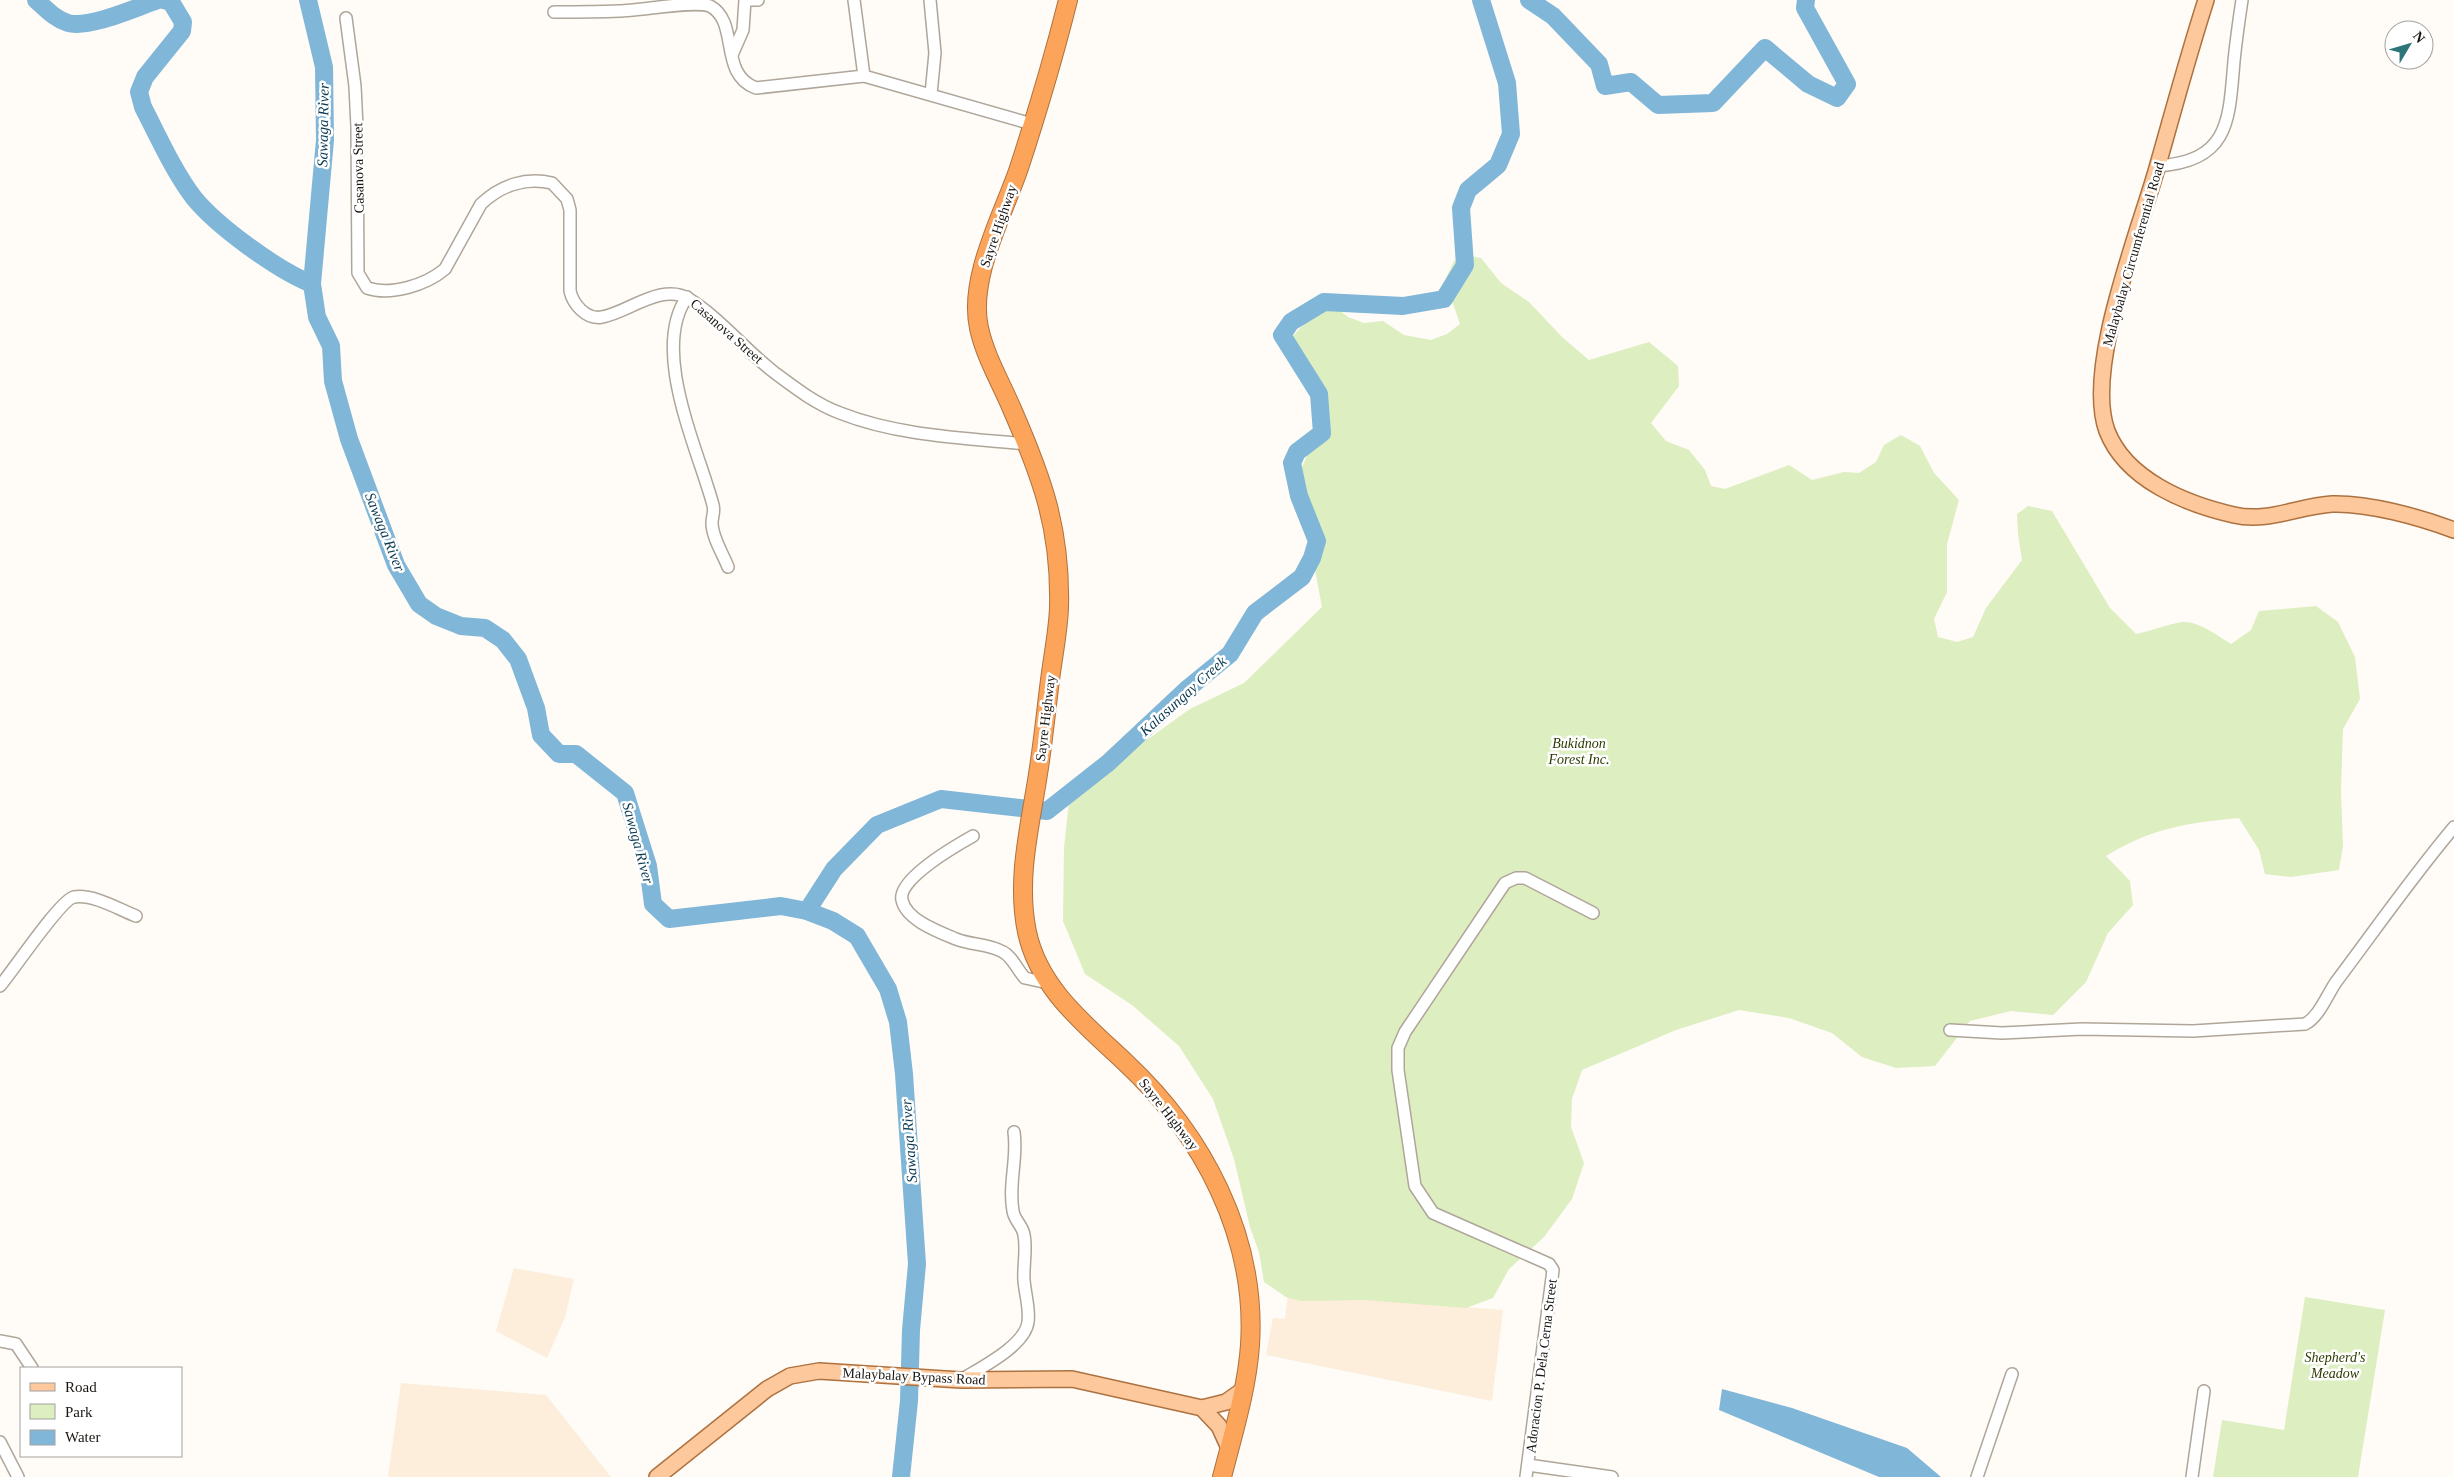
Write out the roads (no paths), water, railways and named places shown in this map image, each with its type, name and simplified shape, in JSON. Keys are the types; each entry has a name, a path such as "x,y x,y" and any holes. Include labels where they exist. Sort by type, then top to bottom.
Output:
{"highway":[{"name":"Sayre Highway","path":"1068,0 1032,124 985,262 977,308 979,327 985,347 1027,444 1051,513 1058,561 1058,614 1038,775 1027,830 1023,876 1025,915 1030,942 1048,983 1074,1015 1126,1062 1165,1104 1201,1155 1217,1185 1236,1233 1249,1288 1250,1345 1243,1390 1222,1477"}],"main road":[{"name":"Malaybalay Circumferential Road","path":"2206,0 2115,309 2104,359 2102,409 2107,430 2124,460 2151,482 2180,497 2236,516 2257,518 2316,506 2349,505 2409,516 2454,530"},
{"name":"Malaybalay Bypass Road","path":"657,1477 779,1381 810,1372 876,1373 953,1379 1072,1379 1202,1408 1226,1402 1243,1390"},
{"path":"1202,1408 1219,1426 1230,1448"}],"street":[{"path":"732,55 743,30 746,0 758,0"},
{"path":"854,0 864,76"},
{"path":"930,0 935,53 931,94"},
{"path":"2158,166 2172,165 2203,154 2223,132 2231,104 2242,0"},
{"path":"554,12 634,11 678,4 709,6 718,13 725,26 739,77 746,84 756,88 864,76 1032,124"},
{"name":"Casanova Street","path":"346,18 355,86 357,127 358,273 367,288 376,291 397,290 436,276 445,269 481,204 489,196 508,186 526,181 552,183 567,199 570,210 570,291 573,302 590,315 601,317 646,299 666,295 687,297 773,371 818,402 839,413 864,421 916,432 1027,444"},
{"path":"687,297 676,316 674,356 679,386 697,459 712,504 714,532 728,567"},
{"path":"1950,1030 2002,1033 2082,1029 2193,1030 2305,1024 2315,1015 2336,982 2410,881 2453,829"},
{"path":"973,836 933,861 904,888 901,899 904,906 919,921 955,939 1003,952 1025,978 1048,983"},
{"name":"Adoracion P. Dela Cerna Street","path":"1527,1471 1554,1274 1551,1266 1433,1213 1422,1200 1414,1186 1398,1070 1398,1048 1405,1032 1505,882 1516,878 1525,878 1593,913"},
{"path":"0,986 54,914 70,898 81,897 100,901 136,916"},
{"path":"953,1379 1011,1347 1022,1337 1029,1320 1023,1270 1024,1236 1013,1213 1011,1194 1015,1156 1014,1132"},
{"path":"0,1341 16,1344 31,1367"},
{"path":"1977,1477 2012,1374"},
{"path":"2192,1477 2204,1391"},
{"path":"0,1442 18,1477"},
{"path":"1527,1471 1612,1477"}],"water":[{"path":"1722,1389 1792,1408 1907,1448 1941,1477 1879,1477 1719,1410"}],"waterway":[{"path":"36,0 59,19 77,24 100,20 158,0"},
{"path":"164,0 171,2 183,22 182,31 145,77 139,92 143,107 167,154 194,198 218,222 249,247 282,269 312,284"},
{"name":"Sawaga River","path":"308,0 324,67 325,140 312,284 317,317 331,346 333,381 349,439 396,565 419,604 436,616 461,626 485,628 503,640 518,659 536,708 541,735 559,754 576,754 625,793 648,866 653,904 669,919 781,906 807,911 833,921 857,936 888,989 898,1022 904,1074 917,1264 911,1330 909,1401 901,1477"},
{"name":"Kalasungay Creek","path":"807,911 834,869 877,825 941,799 1047,811 1108,763 1186,690 1230,654 1255,613 1302,577 1312,558 1317,541 1299,496 1292,463 1297,452 1322,433 1319,394 1282,335 1291,322 1324,302 1403,306 1444,299 1465,265 1461,208 1468,190 1498,165 1511,134 1507,83 1481,0"},
{"name":"Kalasungay Creek","path":"1529,0 1553,16 1599,64 1605,86 1631,82 1658,105 1713,103 1765,48 1808,84 1837,98 1847,84 1805,8 1806,0"}],"park label":[{"name":"Bukidnon Forest Inc.","path":"1579,752"},
{"name":"Shepherd's Meadow","path":"2335,1365"}]}
